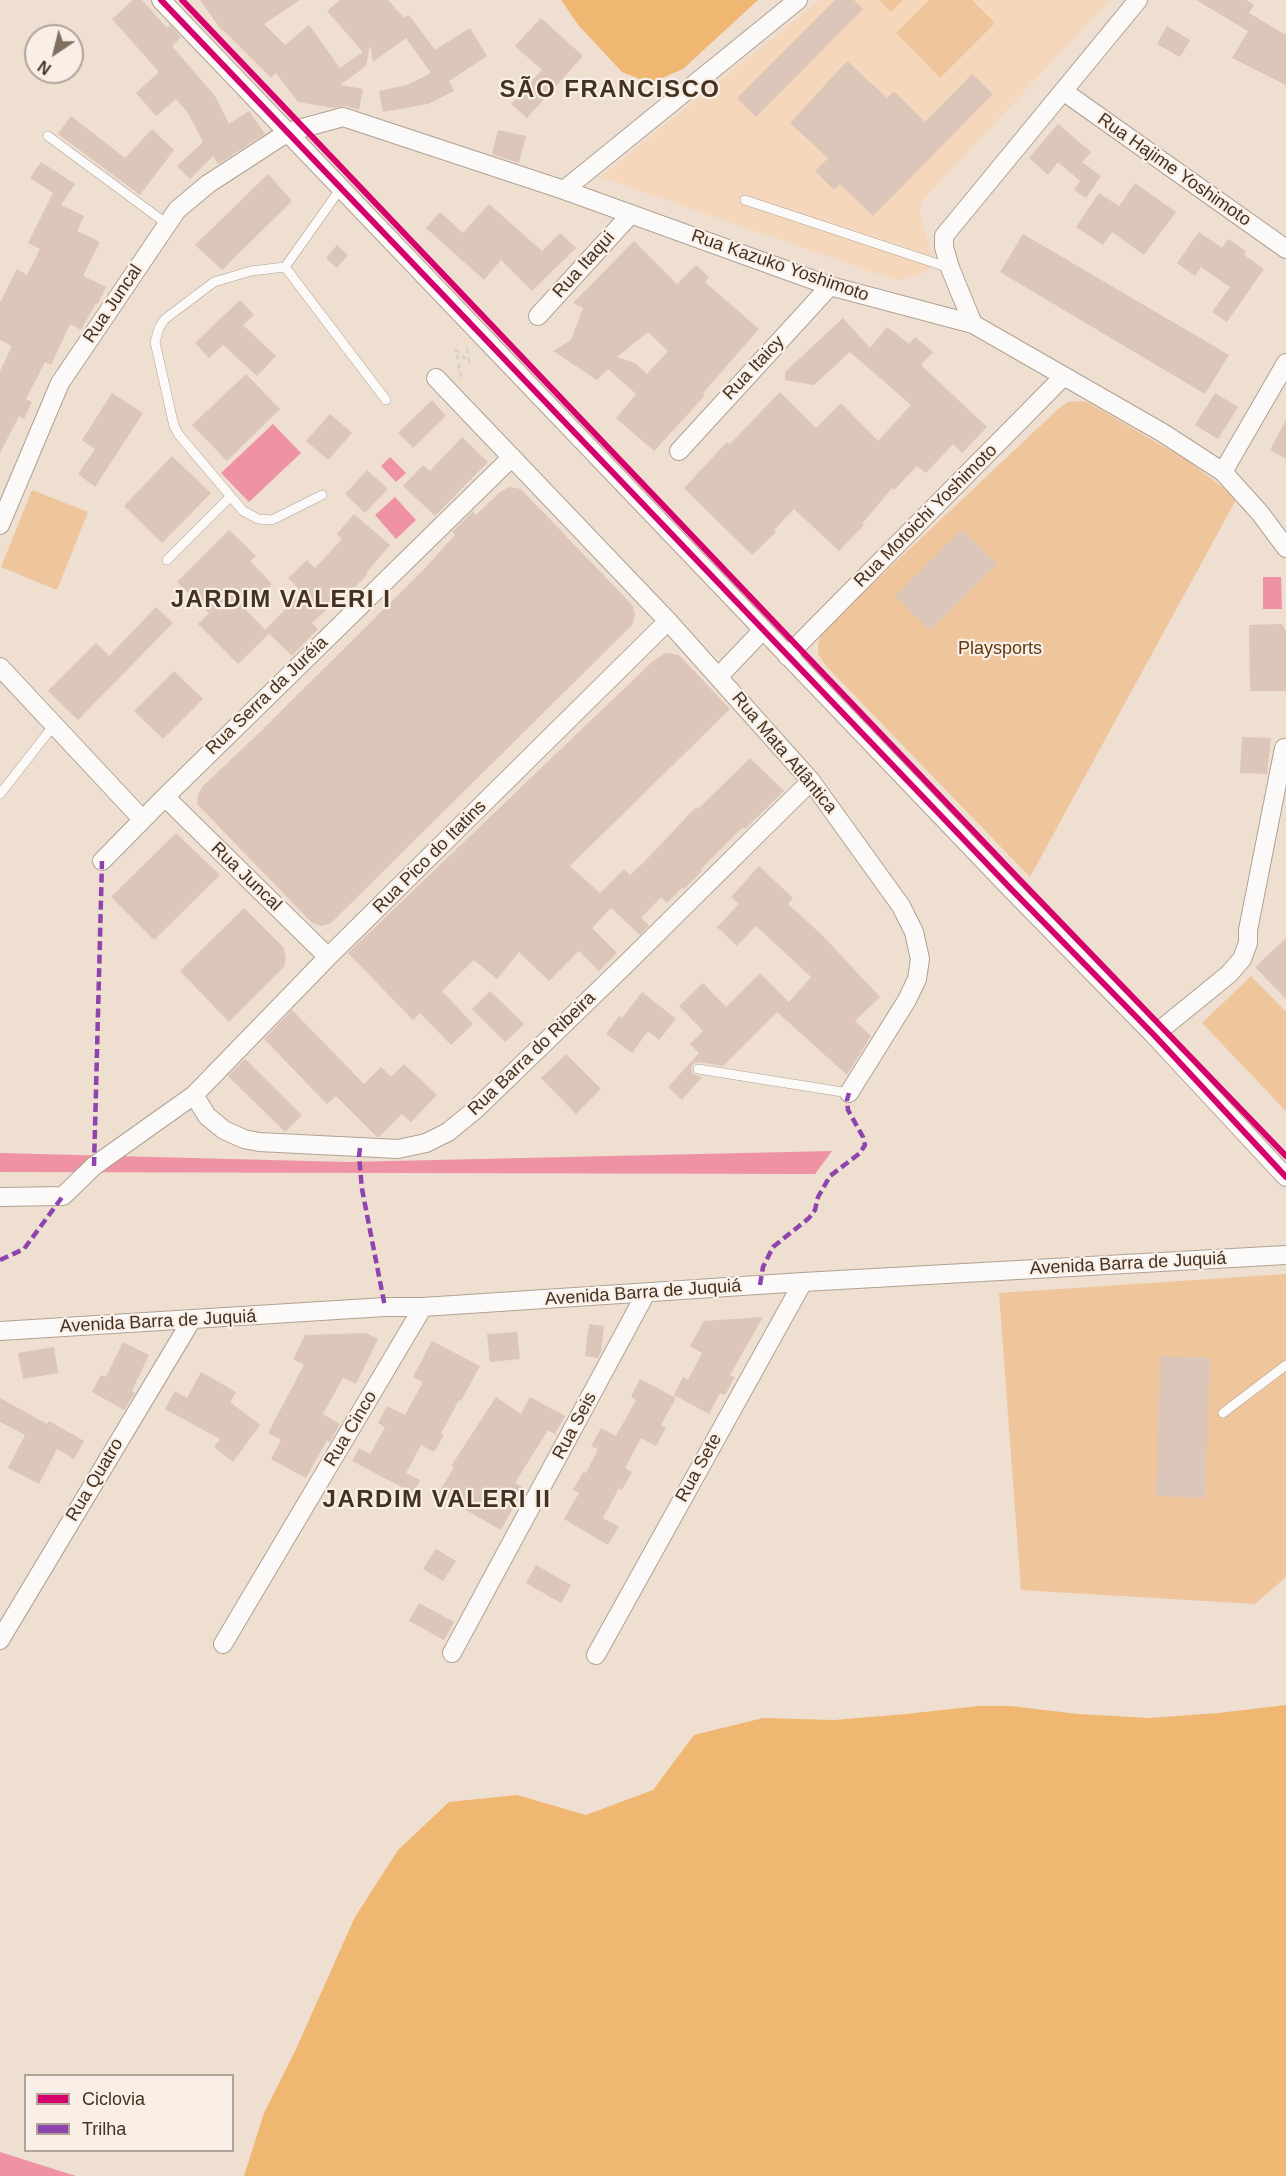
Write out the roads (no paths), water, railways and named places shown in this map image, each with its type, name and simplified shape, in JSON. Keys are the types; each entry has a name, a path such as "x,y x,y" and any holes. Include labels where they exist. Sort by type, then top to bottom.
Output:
{"street":[{"path":"161,0 787,656 1154,1035 1286,1177"},
{"path":"564,190 798,0"},
{"path":"973,324 950,268 944,247 944,236 1138,0"},
{"name":"Rua Hajime Yoshimoto","path":"1063,91 1286,249"},
{"name":"Rua Kazuko Yoshimoto","path":"288,132 343,117 564,190 830,286 973,324 1163,432 1223,472 1256,507 1286,548"},
{"name":"Rua Juncal","path":"0,525 60,383 167,224 191,196 288,132"},
{"name":"Rua Itaqui","path":"537,316 631,214"},
{"name":"Rua Itaicy","path":"679,451 830,286"},
{"path":"1223,472 1286,363"},
{"name":"Rua Motoichi Yoshimoto","path":"787,656 1064,376"},
{"name":"Rua Mata Atlântica","path":"436,378 719,676 811,781 901,906 914,932 921,959 917,979 908,1000 849,1093"},
{"name":"Rua Serra da Juréia","path":"102,861 142,819 512,457"},
{"name":"Rua Pico do Itatins","path":"0,1197 63,1196 94,1166 194,1095 328,957 668,621"},
{"path":"719,676 764,630"},
{"path":"0,667 142,819"},
{"path":"1154,1035 1229,974 1242,959 1248,943 1248,930 1284,748"},
{"name":"Rua Barra do Ribeira","path":"194,1095 207,1116 224,1130 244,1139 259,1142 398,1149 426,1143 448,1132 476,1109 618,972 811,781"},
{"name":"Rua Juncal","path":"165,797 328,957"},
{"name":"Avenida Barra de Juquiá","path":"0,1331 1286,1255"},
{"name":"Rua Sete","path":"596,1655 803,1282"},
{"name":"Rua Seis","path":"452,1653 646,1293"},
{"name":"Rua Cinco","path":"223,1644 423,1307"},
{"name":"Rua Quatro","path":"0,1640 191,1321"}],"lane":[{"path":"48,136 167,224"},
{"path":"322,495 272,520 265,521 250,516 230,497 185,444 174,426 155,342 156,335 165,319 214,282 251,271 285,267 341,188"},
{"path":"745,200 950,268"},
{"path":"285,267 386,400"},
{"path":"167,560 230,497"},
{"path":"0,794 54,726"},
{"path":"698,1069 849,1093"},
{"path":"1223,1413 1286,1365"}],"district":[{"name":"SÃO FRANCISCO","path":"610,90"},
{"name":"JARDIM VALERI I","path":"281,600"},
{"name":"JARDIM VALERI II","path":"437,1500"}],"park label":[{"name":"Playsports","path":"1000,649"}]}
